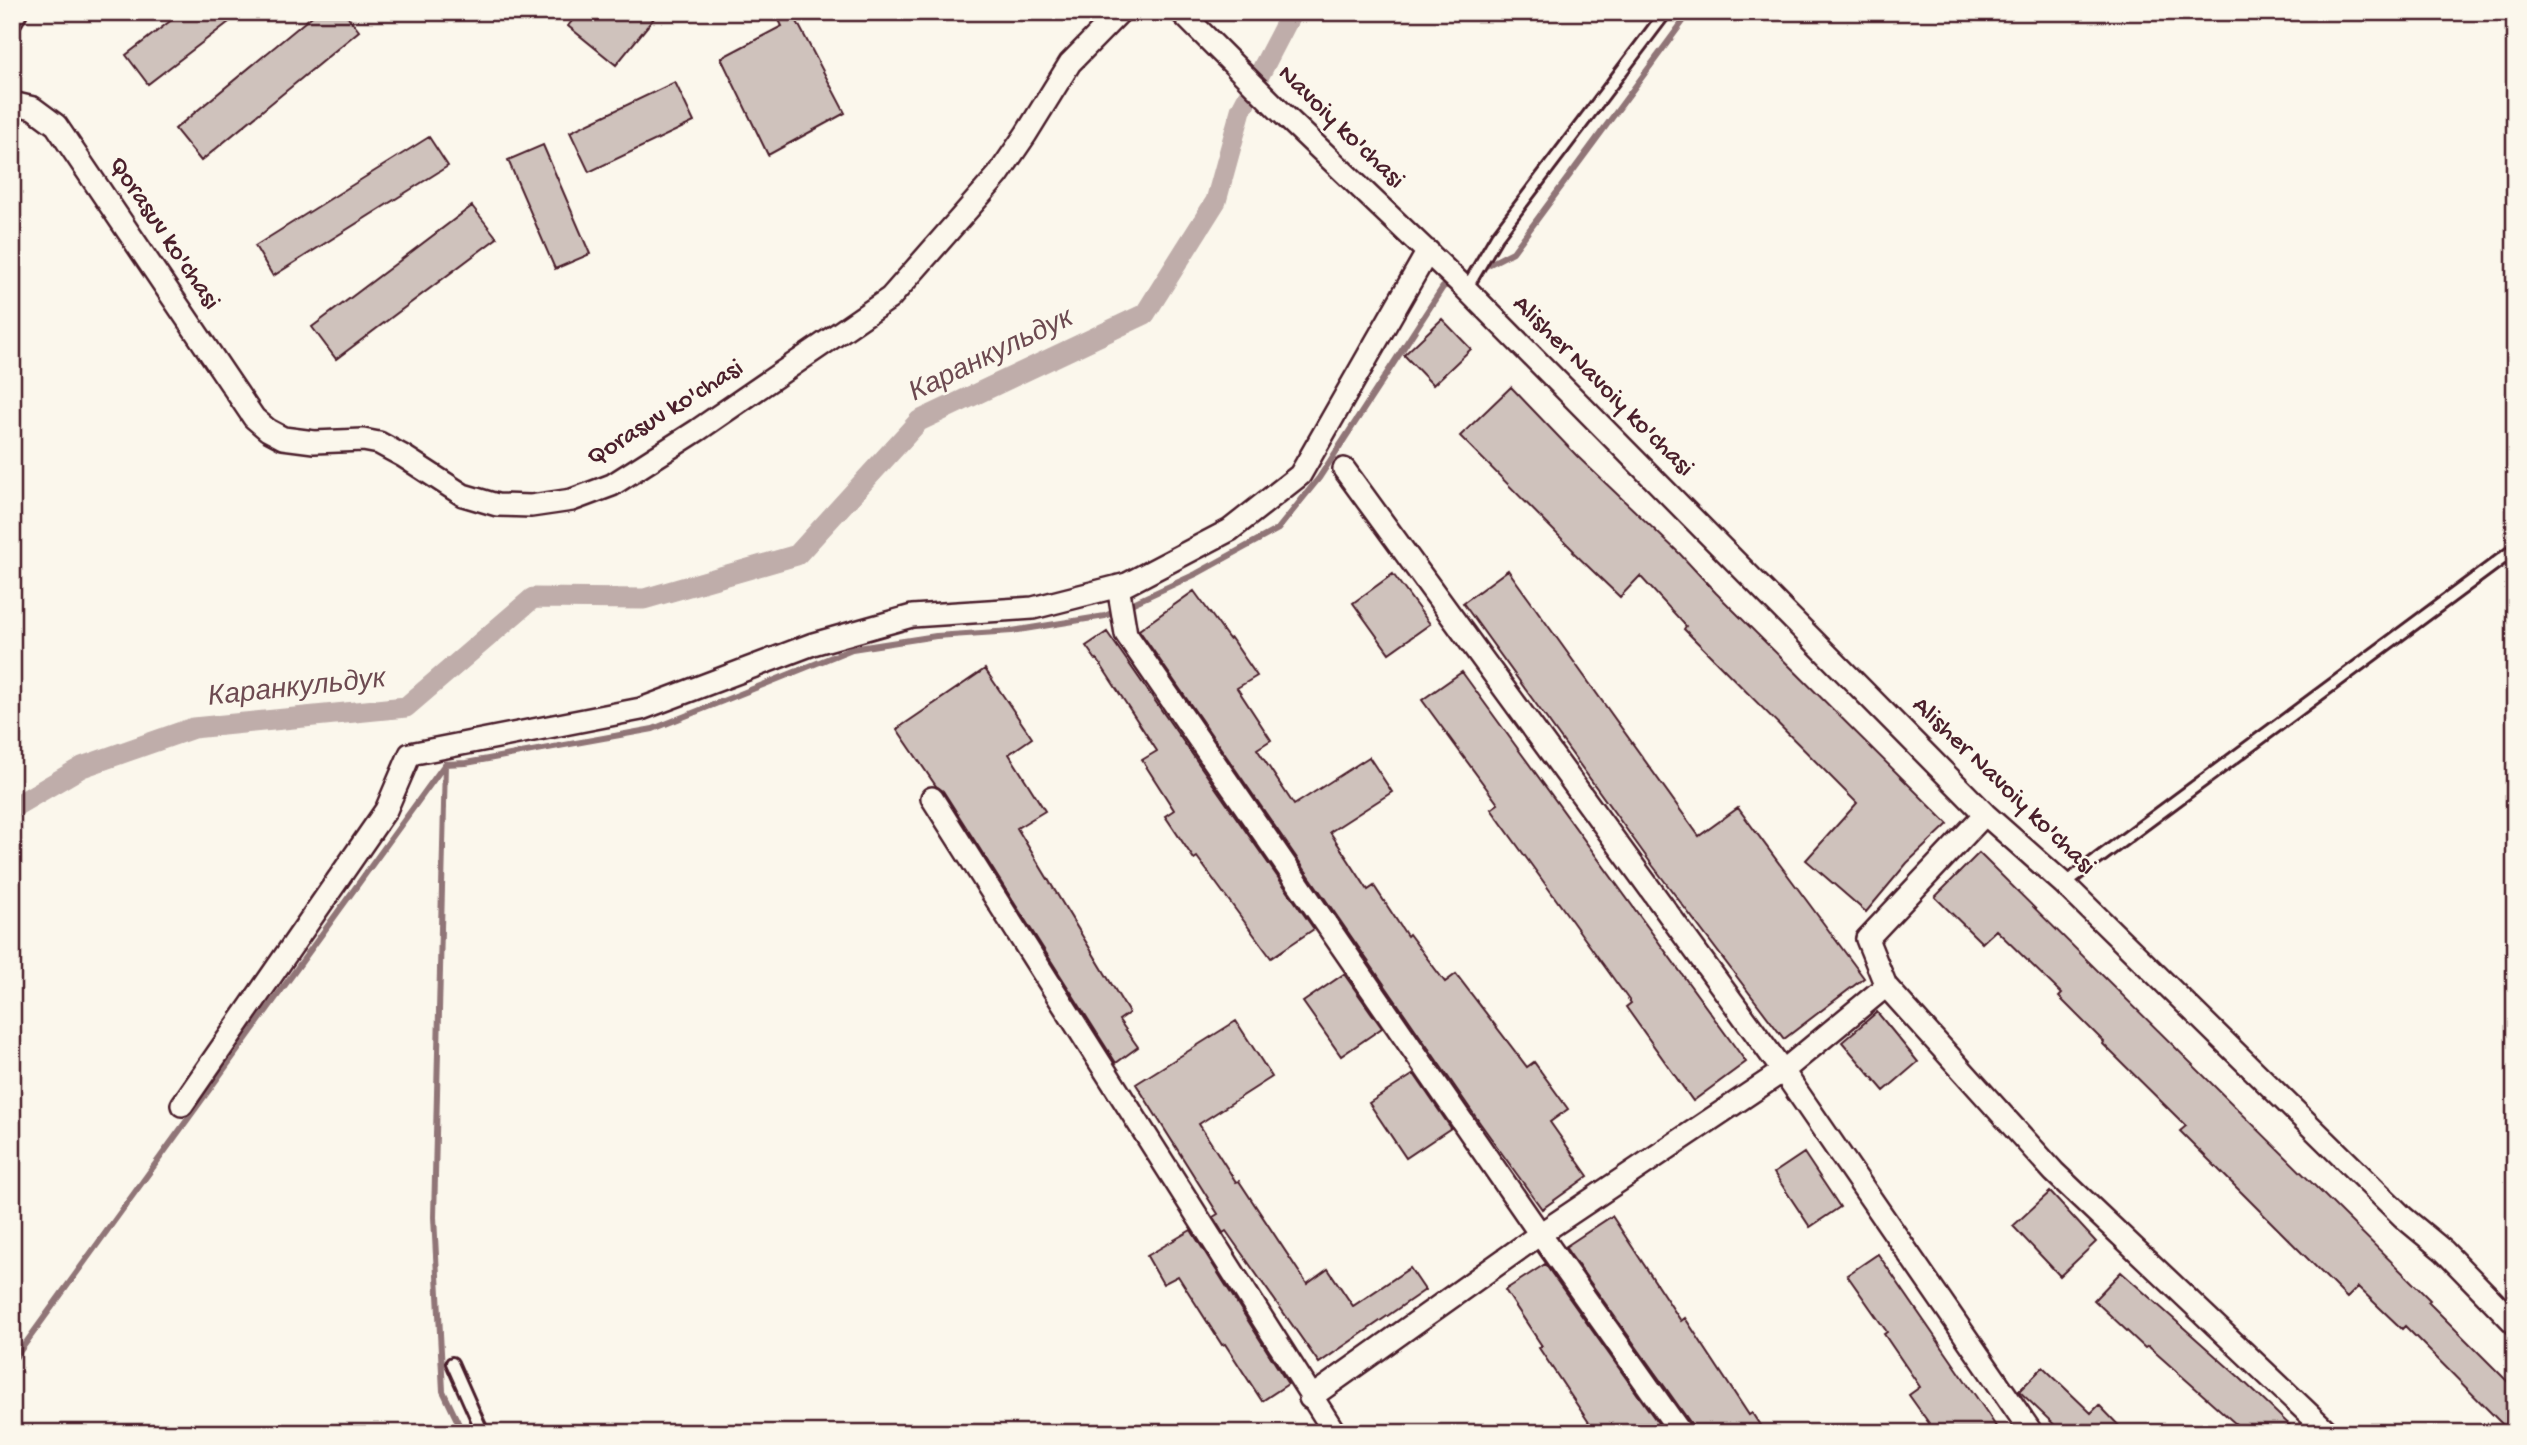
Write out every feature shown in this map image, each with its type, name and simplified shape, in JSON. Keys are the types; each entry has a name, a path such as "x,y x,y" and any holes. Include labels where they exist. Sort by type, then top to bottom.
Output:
{"street":[{"path":"12,19 16,12"},
{"name":"Qorasuv ko'chasi","path":"12,103 33,108 56,125 254,418 268,430 283,438 299,441 363,440 379,443 463,495 497,505 531,506 572,500 612,485 698,430 890,298 998,175 1070,63 1120,12"},
{"name":"Navoiy ko'chasi","path":"1181,12 1463,286"},
{"path":"182,1105 386,810 410,754 641,709 813,644 912,616 1032,608 1127,584 1230,530 1300,475 1428,251"},
{"name":"Alisher Navoiy ko'chasi","path":"1463,286 1985,814 2064,884 2403,1217 2444,1251 2515,1324"},
{"path":"1344,469 1783,1071 2032,1433"},
{"path":"1118,586 1126,634 1540,1234 1681,1433"},
{"path":"932,798 1310,1398 1335,1433"},
{"path":"1985,814 1867,939 1886,986 2054,1172 2329,1433"},
{"path":"1310,1398 1540,1234 1783,1071 1886,986"}],"lane":[{"path":"1463,286 1496,236 1666,12"},
{"path":"2064,884 2515,549"},
{"path":"452,1363 483,1433"}],"building":[{"path":"182,12 242,12 148,84 126,55"},
{"path":"317,12 344,12 359,31 201,161 175,129"},
{"path":"579,12 659,12 616,65 568,26"},
{"path":"775,12 792,12 845,113 768,155 721,58 782,26"},
{"path":"675,82 694,122 589,172 570,132"},
{"path":"429,137 448,166 273,276 255,246"},
{"path":"543,145 590,254 555,269 508,160"},
{"path":"472,206 497,238 336,359 312,327"},
{"path":"1442,319 1471,349 1433,385 1404,355"},
{"path":"1511,387 1577,456 1680,554 1948,824 1907,863 1866,912 1806,860 1857,803 1684,629 1686,626 1640,576 1620,597 1460,436"},
{"path":"1508,570 1699,836 1738,808 1864,978 1784,1039 1653,866 1463,603"},
{"path":"1393,574 1430,624 1389,653 1353,603"},
{"path":"1194,591 1257,676 1237,688 1271,740 1257,749 1294,805 1369,757 1392,792 1330,832 1368,890 1374,886 1407,936 1409,934 1445,982 1456,974 1527,1067 1534,1062 1568,1109 1550,1122 1588,1176 1542,1209 1139,630"},
{"path":"1107,632 1314,929 1271,958 1197,857 1194,859 1165,816 1174,810 1142,760 1157,751 1086,646"},
{"path":"985,669 1032,738 1009,754 1045,811 1017,828 1129,1013 1119,1020 1138,1047 1116,1063 943,791 936,786 897,729"},
{"path":"1462,672 1746,1062 1693,1101 1626,1007 1631,1003 1491,809 1498,804 1422,700"},
{"path":"1979,853 2430,1300 2428,1302 2515,1389 2515,1433 2511,1433 2405,1326 2402,1329 2358,1287 2347,1298 2180,1131 2186,1126 2103,1044 2059,997 2062,994 1996,930 1982,943 1935,897"},
{"path":"1344,974 1382,1028 1341,1056 1303,1002"},
{"path":"1877,1012 1918,1062 1884,1091 1842,1042"},
{"path":"1236,1021 1272,1077 1199,1124 1307,1284 1328,1269 1353,1306 1410,1268 1425,1290 1319,1363 1226,1231 1223,1233 1213,1217 1218,1214 1136,1084"},
{"path":"1414,1074 1451,1128 1406,1158 1369,1103"},
{"path":"1804,1153 1840,1207 1810,1227 1774,1173"},
{"path":"2050,1192 2096,1242 2060,1276 2013,1226"},
{"path":"1612,1216 1681,1321 1685,1318 1749,1415 1752,1413 1765,1433 1694,1433 1692,1425 1565,1247"},
{"path":"1191,1230 1288,1384 1262,1401 1178,1276 1163,1284 1147,1256"},
{"path":"1878,1254 2000,1433 1936,1433 1909,1395 1920,1387 1884,1334 1887,1332 1847,1275"},
{"path":"1545,1264 1665,1433 1596,1433 1539,1348 1542,1346 1505,1290"},
{"path":"2121,1272 2298,1433 2246,1433 2148,1346 2145,1348 2094,1300"},
{"path":"2043,1367 2091,1413 2099,1405 2126,1433 2063,1433 2019,1391"}],"waterway":[{"name":"Каранкульдук","path":"12,808 82,767 193,728 406,707 533,598 644,599 797,555 919,421 1145,314 1216,201 1241,110 1292,12"},
{"path":"1478,270 1513,252 1690,12"},
{"path":"12,1362 445,764 466,763 653,729 852,649 936,636 1012,631 1105,616 1196,574 1278,529 1319,478 1443,287 1453,283"},
{"path":"445,764 434,1217 443,1391 463,1433"}]}
